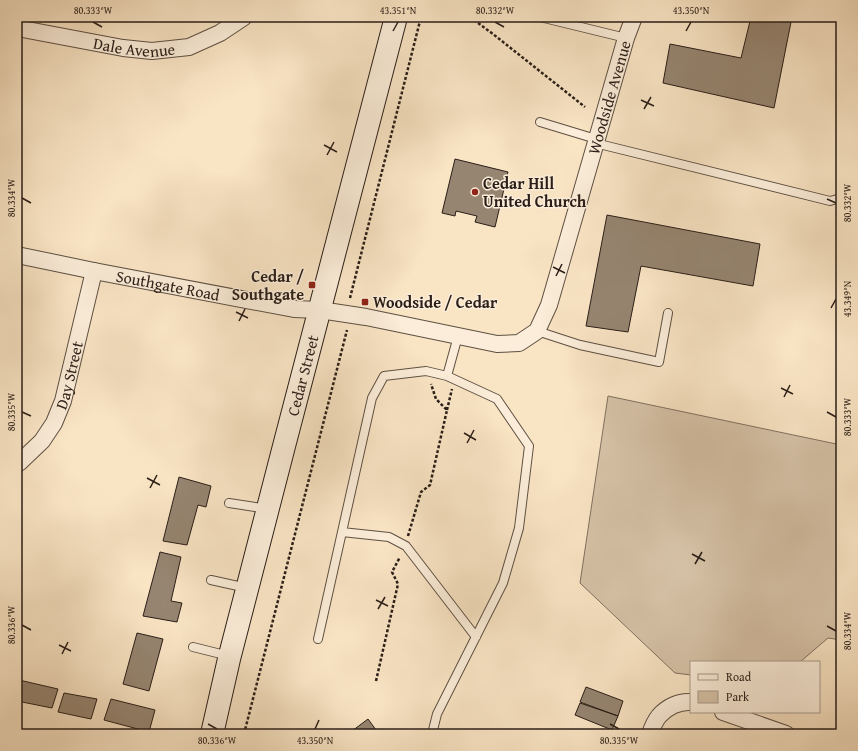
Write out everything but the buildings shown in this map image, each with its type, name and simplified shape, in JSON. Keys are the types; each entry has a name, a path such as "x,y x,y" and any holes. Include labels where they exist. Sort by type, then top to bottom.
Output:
{"main road":[{"name":"Cedar Street","path":"212,734 247,588 396,17"}],"street":[{"name":"Dale Avenue","path":"17,28 123,48 152,51 190,47 220,33 244,17"},
{"name":"Woodside Avenue","path":"537,332 549,305 595,141 626,38 634,17"},
{"name":"Southgate Road","path":"17,255 294,309 320,310"},
{"name":"Day Street","path":"17,464 42,441 54,423 62,401 94,271"},
{"path":"320,310 366,317 497,344 519,343 537,332"},
{"path":"650,734 658,717 671,706 684,702 690,702"},
{"path":"726,713 786,734"}],"lane":[{"path":"540,17 626,38"},
{"path":"540,122 595,141 830,201 841,198"},
{"path":"537,332 580,345 659,362 668,313"},
{"path":"451,378 458,336"},
{"path":"318,639 372,398 384,376 426,371 451,378 497,399 529,446 519,528 503,583 437,714 432,734"},
{"path":"229,503 268,509"},
{"path":"342,532 389,537 406,546 476,637"},
{"path":"211,580 247,588"},
{"path":"193,648 230,656"}],"path":[{"path":"350,298 421,17"},
{"path":"470,17 585,107"},
{"path":"244,734 348,327"},
{"path":"426,371 436,399 447,410"},
{"path":"376,681 398,584 392,572 406,546 421,492 430,485 447,410 451,378"}],"green space":[{"path":"608,396 841,445 841,640 828,638 801,661 690,661 690,675 675,673 580,583"}],"place":[{"name":"Cedar Hill United Church","path":"475,192"},
{"name":"Cedar / Southgate","path":"312,285"},
{"name":"Woodside / Cedar","path":"365,302"}]}
